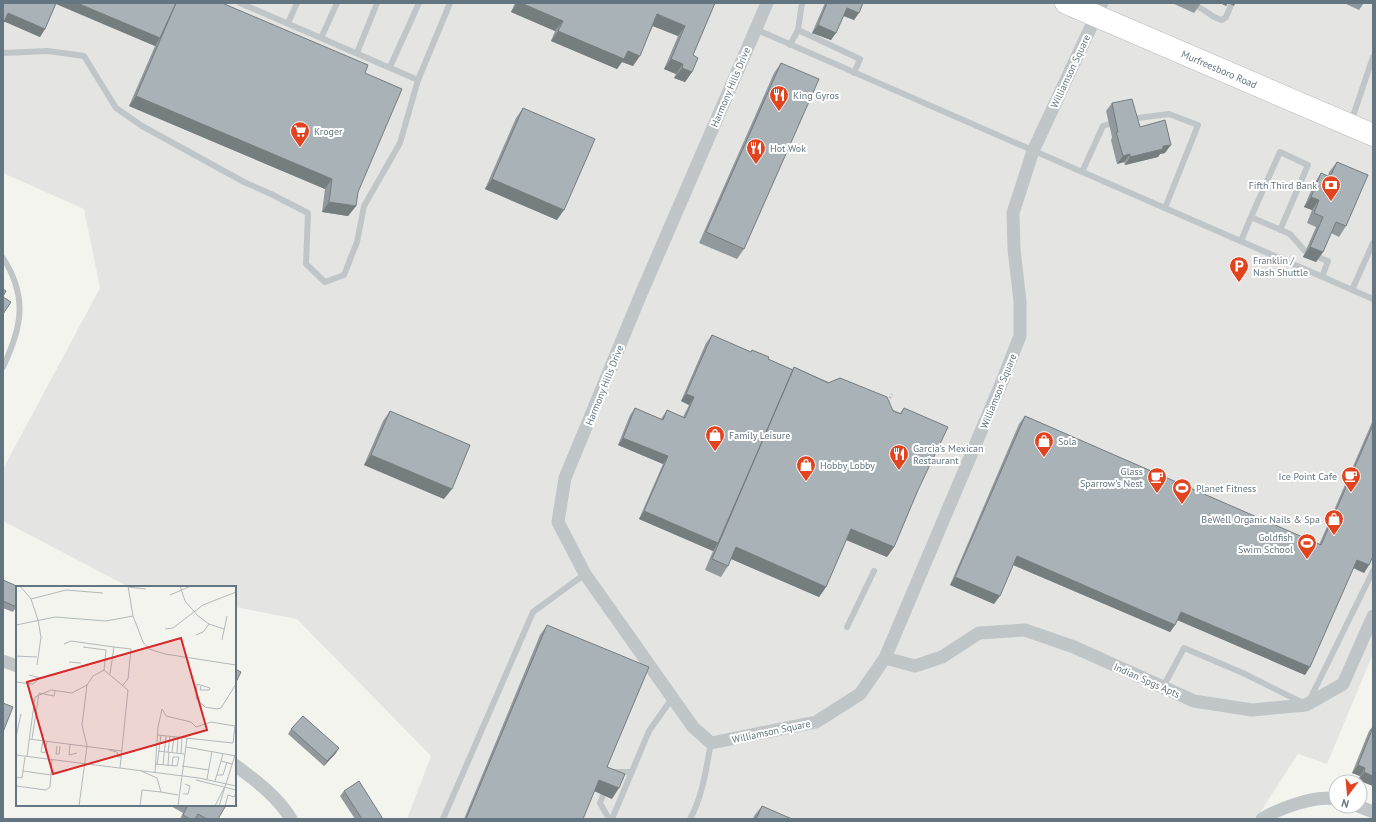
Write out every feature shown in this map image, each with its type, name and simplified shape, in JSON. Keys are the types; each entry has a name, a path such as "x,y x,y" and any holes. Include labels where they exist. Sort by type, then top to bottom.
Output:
{"highway":[{"name":"Murfreesboro Road","path":"1066,3 1099,10 1373,135"}],"street":[{"name":"Harmony Hills Drive","path":"711,743 693,727 585,574 558,522 565,478 641,294 766,3"},
{"name":"Williamson Square","path":"711,743 816,722 860,694 885,658 1020,336 1020,301 1014,249 1013,213 1033,151 1099,10"},
{"name":"Indian Spgs Apts","path":"885,658 915,666 942,658 979,634 1025,630 1074,647 1194,701 1252,710 1306,705 1343,684 1373,616"},
{"path":"3,661 16,666"},
{"path":"236,766 262,787 291,819"},
{"path":"1262,819 1303,802 1328,797"}],"lane":[{"path":"240,3 418,80"},
{"path":"255,10 258,3"},
{"path":"288,23 298,3"},
{"path":"321,38 336,3"},
{"path":"357,53 377,3"},
{"path":"390,67 419,3"},
{"path":"3,53 48,51 84,56 116,108 142,126 244,182 308,213 306,264 325,282 344,275 357,242 364,206 400,143 418,80 450,3"},
{"path":"790,44 798,30 802,3"},
{"path":"1196,6 1211,17 1222,20 1226,17 1232,3"},
{"path":"755,29 1373,299"},
{"path":"798,30 860,59 854,73"},
{"path":"1349,125 1373,57"},
{"path":"1130,119 1169,114 1198,125 1165,208"},
{"path":"1082,172 1103,126 1109,124"},
{"path":"1241,241 1280,152 1308,165 1280,230"},
{"path":"1251,217 1290,234 1305,251"},
{"path":"1352,290 1373,243"},
{"path":"1318,257 1328,261 1322,277"},
{"path":"3,258 12,272 19,290 20,316 14,344 3,367"},
{"path":"846,627 874,571"},
{"path":"1163,687 1184,648 1243,673 1306,705 1373,571"},
{"path":"444,819 533,612 585,574"},
{"path":"611,819 649,731 673,697"},
{"path":"690,819 695,810 706,773 711,743"},
{"path":"608,780 612,772 632,772"},
{"path":"603,795 600,803 611,819"}],"path":[{"path":"886,407 892,394"}],"shaded area":[{"path":"3,3 1373,3 1373,654 1327,764 1298,754 1256,819 407,819 431,756 297,619 236,607 236,586 127,586 3,521 3,469 100,288 84,209 3,173"}],"building":[{"path":"3,3 56,3 45,29 8,13 3,24"},
{"path":"77,3 176,3 160,38"},
{"name":"Kroger","path":"176,3 222,3 368,65 365,73 402,89 358,192 356,206 329,202 332,179 136,96"},
{"path":"521,3 715,3 693,55 698,58 692,72 682,68 683,64 671,59 685,26 657,14 640,56 628,51 624,59 558,31 563,21"},
{"path":"827,3 863,3 859,13 847,8 836,33 818,25"},
{"path":"781,63 819,79 744,249 706,232"},
{"path":"1132,99 1140,127 1165,120 1171,145 1163,146 1163,149 1130,157 1130,154 1123,156 1116,132 1118,132 1112,103"},
{"path":"523,108 595,139 564,210 492,179"},
{"path":"1337,162 1368,175 1346,226 1336,222 1323,252 1310,247 1323,217 1314,213 1319,200 1311,197 1321,173 1330,177"},
{"path":"3,289 6,291 3,296"},
{"path":"3,297 11,302 3,314"},
{"path":"712,335 751,352 752,350 769,357 768,359 793,370 718,543 644,511 668,456 623,438 635,408 663,420 667,410 685,418 694,397 686,394"},
{"name":"Hobby Lobby","path":"794,367 828,383 840,378 887,397 893,411 901,414 904,408 948,427 918,490 894,547 851,529 826,587 736,547 728,566 712,559"},
{"path":"390,411 470,445 452,489 371,455"},
{"path":"1025,416 1321,545 1373,425 1373,556 1369,565 1357,560 1310,667 1181,612 1175,625 1017,556 1000,596 955,577"},
{"path":"3,580 17,586 16,607 3,601"},
{"path":"547,625 649,667 607,767 625,774 619,788 599,780 583,819 466,819"},
{"path":"236,670 241,672 236,682"},
{"path":"3,703 13,707 3,732"},
{"path":"303,716 339,748 327,761 291,729"},
{"path":"1373,727 1373,776 1364,772 1365,768 1358,765"},
{"path":"359,781 383,819 362,819 344,791"},
{"path":"184,806 225,807 218,819 207,819 198,814 195,819 190,819 183,815 187,807"},
{"path":"762,806 792,819 756,819"}],"place":[{"name":"King Gyros","path":"779,112"},
{"name":"Kroger","path":"300,148"},
{"name":"Hot Wok","path":"756,165"},
{"name":"Fifth Third Bank","path":"1331,202"},
{"name":"Franklin / Nash Shuttle","path":"1239,283"},
{"name":"Family Leisure","path":"715,452"},
{"name":"Sola","path":"1044,458"},
{"name":"Garcia's Mexican Restaurant","path":"899,471"},
{"name":"Hobby Lobby","path":"806,482"},
{"name":"Ice Point Cafe","path":"1351,493"},
{"name":"Glass Sparrow's Nest","path":"1157,494"},
{"name":"Planet Fitness","path":"1182,505"},
{"name":"BeWell Organic Nails & Spa","path":"1334,536"},
{"name":"Goldfish Swim School","path":"1307,560"}]}
